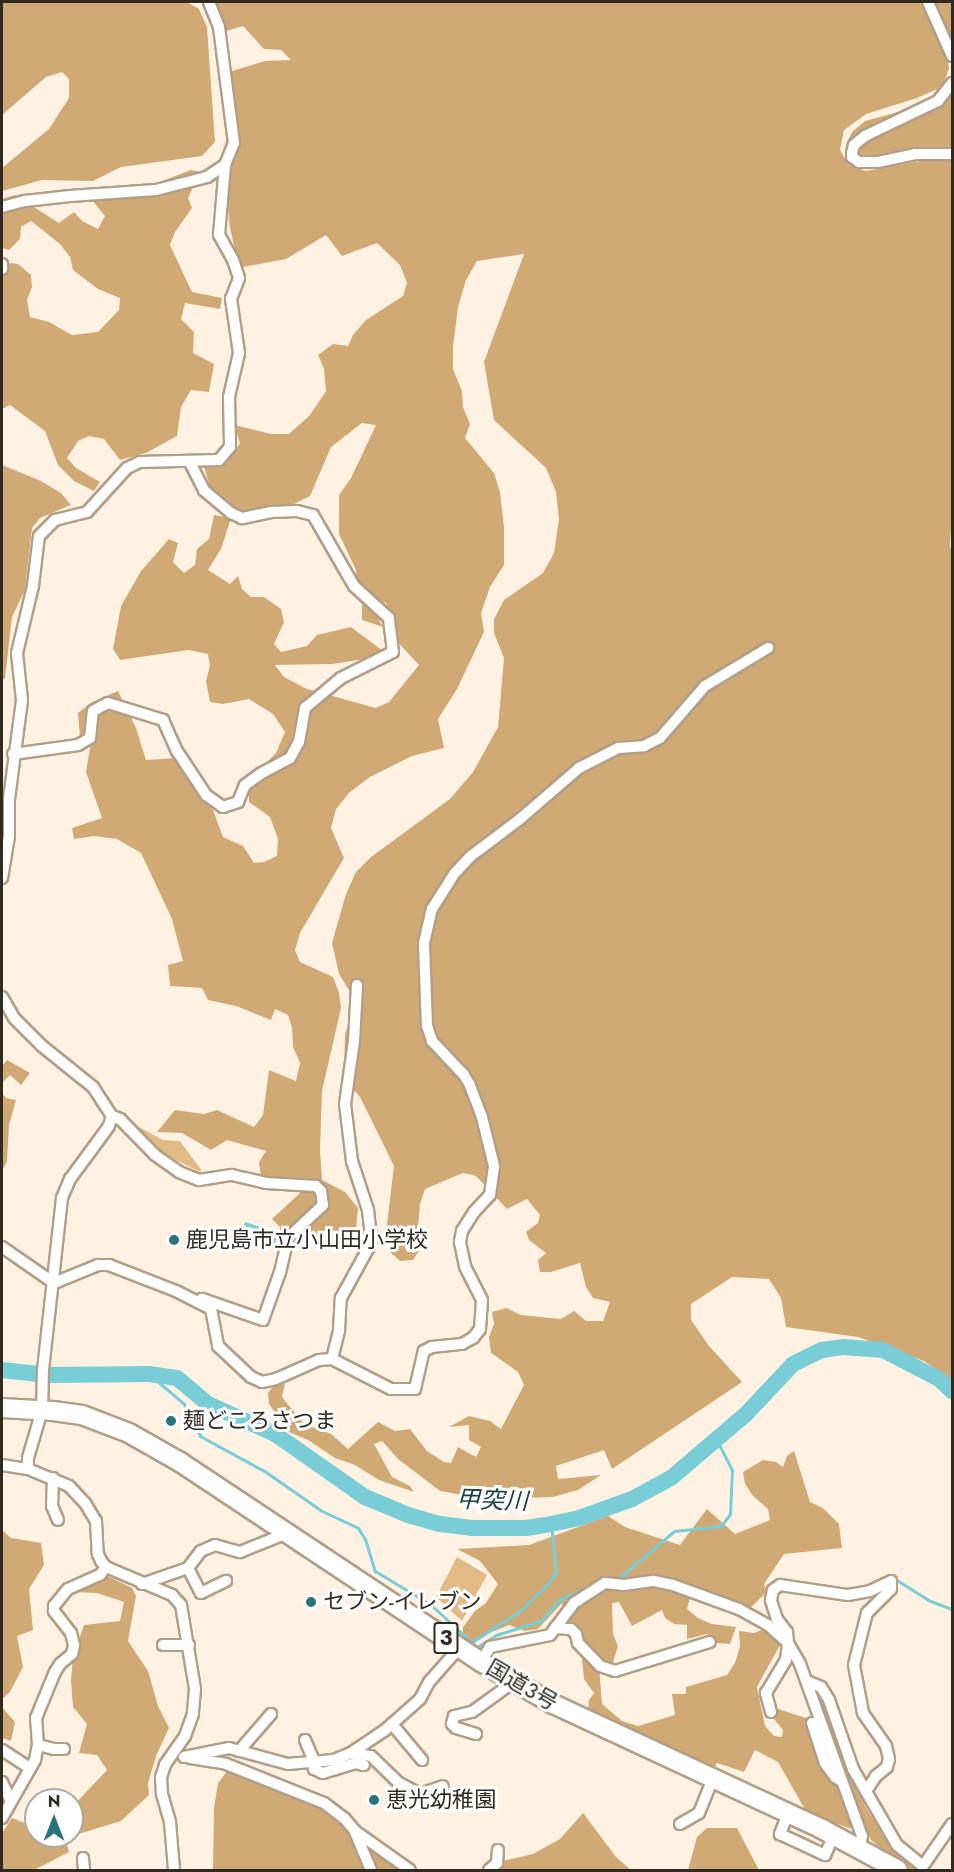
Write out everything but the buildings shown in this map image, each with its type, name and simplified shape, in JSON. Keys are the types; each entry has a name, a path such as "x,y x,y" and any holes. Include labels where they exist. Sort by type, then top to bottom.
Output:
{"highway":[{"name":"国道3号","path":"2,1408 42,1401 137,1437 515,1682 568,1712 834,1835 898,1870"}],"street":[{"path":"928,2 952,56"},
{"path":"2,878 9,836 9,799 13,754 22,700 17,653 33,586 39,536 55,520 87,512 127,468 140,462 219,460 230,447 229,397 239,353 231,299 239,278 233,260 219,235 225,165 234,143 219,27 207,4"},
{"path":"952,83 938,101 865,136 854,145 852,157 859,162 878,162 915,154 952,154"},
{"path":"2,207 25,201 69,196 156,190 207,177 225,165"},
{"path":"2,264 2,269"},
{"path":"13,754 90,738 93,711 108,703 163,720 177,751 206,795 223,807 238,802 245,785 290,758 299,742 305,708 341,678 393,652 389,618 354,586 313,515 297,511 271,512 242,518 231,513 204,490 190,462"},
{"path":"176,1291 210,1309 218,1346 250,1377 262,1382 276,1379 319,1360 332,1359 391,1389 415,1389 424,1352 432,1347 462,1344 473,1338 480,1329 482,1300 465,1266 460,1242 462,1231 468,1221 490,1195 494,1166 482,1116 470,1085 464,1075 432,1041 427,1026 424,943 432,909 454,874 471,856 520,819 579,768 618,748 644,746 660,738 705,686 768,648"},
{"path":"332,1359 339,1331 341,1298 369,1247 372,1226 352,1161 345,1104 354,1041 357,985"},
{"path":"2,997 14,1018 42,1046 93,1088 112,1116 120,1119 155,1155 179,1172 199,1180 232,1175 266,1183 316,1186 321,1191 323,1205 288,1238 280,1272 263,1320 176,1291 110,1265 98,1265 54,1283"},
{"path":"28,1468 28,1458 42,1401 43,1370 62,1198 70,1179 109,1126 112,1116"},
{"path":"2,1247 54,1283"},
{"path":"2,1465 28,1468 69,1486 85,1503 96,1521 98,1554 106,1567 142,1584 172,1594 181,1605 195,1689 193,1714 180,1755"},
{"path":"46,1509 51,1497 53,1478"},
{"path":"51,1497 58,1520"},
{"path":"142,1584 188,1568 201,1551 215,1545 240,1552 287,1533"},
{"path":"2,1818 30,1768 38,1745 36,1718 55,1672 60,1664 72,1654 74,1645 70,1633 54,1611 54,1606 68,1588 100,1575 106,1567"},
{"path":"188,1568 201,1593 226,1581"},
{"path":"481,1662 489,1647 550,1635 574,1604 605,1583 624,1585 654,1581 690,1590 739,1609 768,1625 788,1643 807,1681 862,1836 860,1849"},
{"path":"771,1712 766,1693 786,1660 788,1643 787,1632 777,1618 771,1600 773,1590 780,1585 848,1595 870,1591 891,1581 891,1589 867,1613 854,1665 862,1713 886,1746 889,1759 887,1767 876,1776 866,1791"},
{"path":"555,1628 571,1629 576,1634 578,1643 600,1666 615,1671 710,1642"},
{"path":"169,1641 189,1645"},
{"path":"174,1870 170,1822 162,1794 161,1777 165,1766 180,1755 229,1748 288,1764 334,1760 378,1737 392,1725 420,1699 429,1682 460,1647"},
{"path":"807,1681 821,1688 829,1700 853,1769 897,1845 923,1866 952,1824"},
{"path":"476,1734 456,1728 452,1724 454,1716 472,1712 515,1682"},
{"path":"239,1751 271,1714"},
{"path":"812,1724 825,1763 835,1777 841,1780"},
{"path":"392,1725 422,1760"},
{"path":"305,1740 314,1769 323,1773 355,1762 364,1765"},
{"path":"38,1745 64,1749"},
{"path":"2,1750 30,1768"},
{"path":"351,1753 371,1756 399,1783 420,1794 443,1786"},
{"path":"180,1755 226,1764 314,1798 410,1870"},
{"path":"680,1824 699,1813 713,1779"},
{"path":"2,1782 11,1801"},
{"path":"359,1834 372,1837 388,1845"},
{"path":"359,1834 371,1870"},
{"path":"489,1870 497,1863 498,1851"},
{"path":"83,1858 84,1870"}],"shaded area":[{"path":"2,2 187,2 199,9 207,27 215,142 202,156 121,167 93,181 42,180 2,191 2,168 49,129 69,98 69,79 62,72 46,77 2,115"},
{"path":"208,2 920,2 948,61 949,69 942,87 917,98 866,114 844,130 840,150 849,165 866,171 925,160 952,161 952,514 950,546 952,552 952,1380 924,1361 858,1337 786,1327 781,1298 769,1279 732,1277 691,1304 691,1320 709,1346 742,1382 612,1469 604,1450 556,1466 558,1479 601,1475 578,1490 553,1497 486,1499 440,1491 398,1459 382,1441 374,1444 392,1477 410,1486 414,1492 379,1480 355,1465 335,1458 308,1440 289,1432 269,1404 268,1393 273,1386 285,1384 282,1397 304,1424 331,1434 348,1449 378,1422 395,1431 410,1429 427,1451 444,1462 451,1463 458,1447 476,1457 481,1447 469,1440 469,1425 449,1427 469,1416 490,1421 501,1429 524,1385 518,1372 491,1353 489,1337 494,1324 492,1312 506,1308 521,1315 561,1319 574,1311 586,1321 603,1321 610,1302 593,1298 586,1287 580,1263 551,1272 540,1272 538,1260 546,1253 529,1240 526,1232 538,1223 540,1215 527,1199 507,1209 476,1176 463,1173 425,1189 420,1204 418,1228 422,1246 413,1260 400,1261 391,1253 385,1241 394,1166 360,1097 344,1079 345,1035 353,1008 350,992 339,974 332,943 346,894 356,872 371,857 450,799 473,772 498,727 504,658 494,633 494,619 504,600 543,573 554,553 559,519 556,492 546,468 494,420 484,362 524,254 477,261 466,280 458,307 453,347 453,369 462,391 463,407 470,424 465,438 494,473 500,492 504,527 504,565 490,587 481,613 484,632 457,689 438,719 444,748 412,756 370,777 349,793 336,809 331,828 344,858 300,933 295,950 300,962 333,977 339,993 341,1008 322,1091 320,1150 322,1180 345,1192 358,1208 356,1230 332,1239 309,1233 291,1243 281,1240 280,1227 272,1219 300,1193 293,1178 261,1177 259,1162 266,1151 227,1140 211,1150 182,1133 157,1132 175,1110 204,1114 217,1110 254,1127 263,1115 269,1070 296,1081 300,1063 293,1047 292,1028 288,1015 275,1009 271,1020 236,1006 208,1000 202,988 170,986 168,965 183,961 172,919 141,853 117,839 94,836 74,839 72,828 102,818 86,772 92,736 80,737 78,713 92,702 118,691 136,728 146,760 177,758 198,795 213,810 223,837 243,846 254,863 264,862 277,856 278,839 270,817 249,802 249,780 276,753 285,732 273,714 249,699 223,704 210,702 206,681 210,665 208,654 188,650 120,660 113,649 121,606 141,571 169,539 178,543 173,562 184,573 195,565 197,549 209,539 214,515 231,518 221,549 208,570 230,584 238,576 242,589 251,597 264,597 281,609 284,622 274,644 281,652 307,646 317,635 351,627 383,651 365,659 332,664 275,665 284,677 307,689 376,708 389,702 419,665 393,637 393,615 385,602 375,613 383,627 362,620 362,602 357,590 356,570 339,534 339,495 351,478 376,425 362,423 331,447 310,496 292,505 269,505 243,512 224,505 211,491 204,466 227,463 240,443 234,425 271,434 289,434 310,415 326,391 324,369 318,355 333,344 348,346 353,335 366,320 403,296 407,283 400,265 377,243 342,256 326,235 286,259 243,267 236,254 227,199 232,149 232,71 265,61 291,60 281,50 264,49 243,26 223,32"},
{"path":"932,2 952,2 952,36 943,23"},
{"path":"952,91 952,150 871,166 849,157 846,145 852,132 865,121 902,111"},
{"path":"191,170 200,172 188,198 192,208 175,232 170,245 192,292 222,298 220,309 185,303 181,319 194,332 193,353 214,364 209,392 191,390 181,407 177,436 146,453 120,460 104,439 89,436 78,441 67,458 76,468 100,482 94,491 74,481 58,465 45,431 10,405 2,409 2,267 10,263 18,264 31,275 32,287 27,300 30,317 49,322 72,335 98,332 119,310 120,298 98,289 73,270 70,257 60,244 31,221 21,227 20,239 9,250 2,248 2,199 15,195 59,223 74,212 82,221 98,229 105,216 83,189 149,186"},
{"path":"2,465 41,481 61,493 71,505 40,518 32,528 25,590 12,617 5,679 2,679"},
{"path":"7,1060 30,1073 21,1085 10,1075 2,1083 2,1066"},
{"path":"2,1093 6,1098 16,1100 9,1125 7,1161 2,1171"},
{"path":"126,1120 163,1140 180,1141 202,1171 170,1157"},
{"path":"794,1451 810,1502 823,1508 839,1524 842,1548 784,1554 764,1584 767,1592 748,1610 693,1586 687,1609 698,1618 712,1624 736,1627 730,1644 714,1643 707,1634 687,1639 687,1625 674,1624 665,1618 662,1610 632,1626 619,1602 612,1603 613,1634 618,1646 612,1666 599,1666 602,1704 622,1721 638,1726 675,1715 672,1694 686,1694 686,1687 727,1675 735,1663 740,1646 739,1631 754,1633 761,1630 780,1645 757,1687 765,1726 774,1736 782,1737 783,1730 769,1713 772,1707 809,1719 816,1717 812,1680 821,1692 843,1760 866,1808 889,1844 919,1870 907,1870 871,1840 865,1828 849,1828 807,1813 778,1762 755,1750 744,1772 717,1763 712,1773 594,1714 588,1709 589,1700 594,1693 584,1679 581,1650 567,1628 562,1603 538,1629 525,1631 509,1625 482,1636 472,1645 463,1635 463,1627 475,1611 486,1603 498,1584 480,1561 457,1549 529,1545 608,1516 625,1527 680,1545 707,1509 735,1534 770,1520 768,1509 753,1496 745,1484 743,1472 763,1460 776,1462 783,1467 787,1456"},
{"path":"2,1530 11,1538 41,1543 44,1565 29,1589 33,1630 17,1636 23,1667 10,1692 2,1699"},
{"path":"457,1557 487,1575 462,1621 436,1597"},
{"path":"110,1577 132,1588 136,1596 128,1641 148,1671 158,1706 169,1728 156,1756 148,1783 149,1795 121,1821 84,1832 84,1794 107,1770 97,1755 79,1753 87,1724 73,1707 71,1680 73,1657 84,1625 120,1621 124,1602 97,1593 73,1592 94,1578"},
{"path":"2,1707 15,1722 11,1741 2,1738"},
{"path":"231,1766 258,1769 274,1782 307,1790 333,1808 355,1838 406,1870 213,1870 214,1808 218,1783"},
{"path":"583,1813 616,1857 631,1870 483,1870 494,1863 533,1854 560,1839"},
{"path":"12,1818 24,1823 24,1848 68,1848 69,1852 34,1870 2,1870 2,1833"},
{"path":"707,1828 737,1828 759,1870 688,1870 697,1837"}],"water":[{"path":"245,1222 278,1233 275,1243 242,1232"}],"waterway":[{"name":"甲突川","path":"2,1370 48,1375 149,1374 177,1378 208,1404 275,1434 365,1497 408,1515 440,1524 472,1528 526,1528 551,1524 579,1518 632,1499 671,1478 747,1413 793,1364 822,1350 843,1347 883,1350 939,1379 952,1391"},
{"path":"149,1374 184,1404 200,1436 266,1472 322,1511 358,1528 365,1539 375,1571 430,1604 477,1647 496,1635 541,1621 559,1600 600,1581"},
{"path":"610,1579 620,1577 674,1531 721,1526 730,1514 732,1470 716,1438"},
{"path":"472,1642 520,1611 548,1584 556,1572 551,1524"},
{"path":"895,1579 928,1600 952,1609"}],"place":[{"name":"鹿児島市立小山田小学校","path":"174,1240"},
{"name":"麺どころさつま","path":"171,1421"},
{"name":"セブン-イレブン","path":"311,1602"},
{"name":"恵光幼稚園","path":"374,1800"}]}
